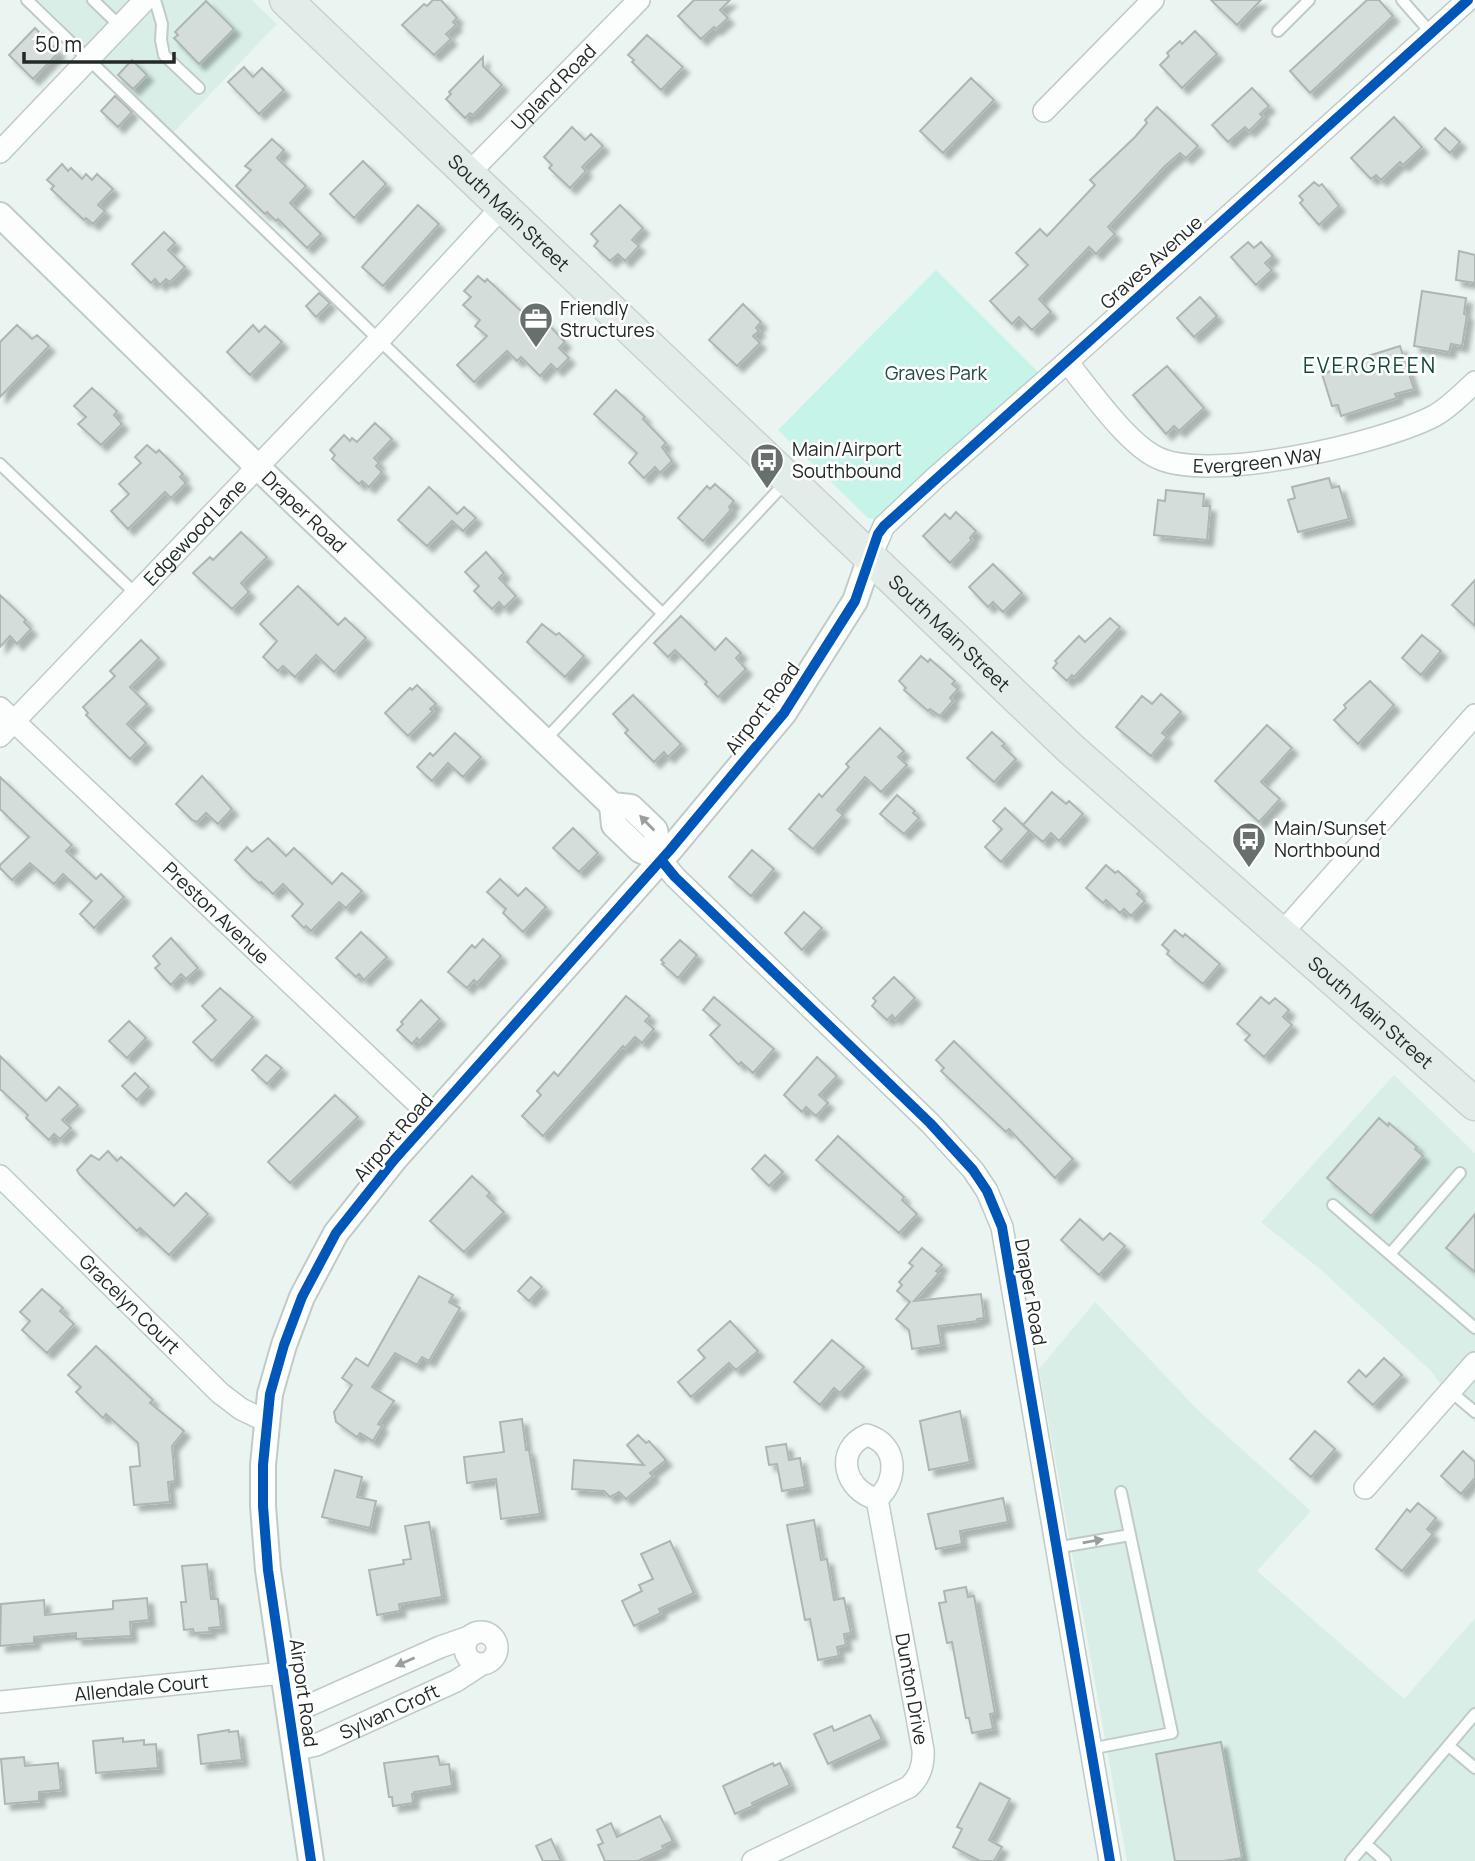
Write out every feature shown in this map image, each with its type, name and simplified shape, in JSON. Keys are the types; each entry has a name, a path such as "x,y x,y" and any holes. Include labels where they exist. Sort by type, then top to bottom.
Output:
{"main road":[{"name":"South Main Street","path":"286,0 1072,750 1475,1104"}],"street":[{"path":"0,152 145,0"},
{"name":"Upland Road","path":"468,174 639,0"},
{"path":"1044,111 1153,0"},
{"name":"Graves Avenue","path":"870,558 884,526 935,478 1468,0"},
{"name":"Edgewood Lane","path":"5,722 136,594 380,340 502,207"},
{"name":"Draper Road","path":"0,215 258,467 612,805 631,807 654,830 661,860 675,877 930,1123 966,1160 987,1191 1002,1227 1012,1276 1055,1548 1110,1861"},
{"name":"Evergreen Way","path":"1067,362 1138,445 1159,458 1183,466 1267,461 1344,446 1436,415 1475,382"},
{"name":"Airport Road","path":"311,1861 268,1570 263,1506 266,1421 270,1394 302,1297 336,1233 355,1209 432,1117 661,860 784,713 855,601 870,558"},
{"path":"1281,934 1475,715"},
{"name":"Preston Avenue","path":"5,722 432,1117"},
{"name":"Gracelyn Court","path":"0,1176 220,1393 240,1409 266,1421"},
{"path":"1365,1488 1475,1363"},
{"name":"Dunton Drive","path":"753,1861 909,1787 918,1777 922,1766 923,1750 877,1499"},
{"name":"Sylvan Croft","path":"288,1709 310,1705 474,1633 486,1632 496,1640 497,1647 493,1658 456,1681 316,1745 294,1750"},
{"name":"Allendale Court","path":"0,1702 283,1672"}],"lane":[{"path":"27,0 663,614"},
{"path":"93,0 120,26"},
{"path":"155,0 162,24 164,55 200,88"},
{"path":"1279,31 1308,0"},
{"path":"1402,0 1431,33"},
{"path":"0,464 136,594"},
{"path":"545,740 788,481"},
{"path":"1390,1254 1460,1172"},
{"path":"1334,1205 1475,1328"},
{"path":"1450,1391 1475,1412"},
{"path":"1090,1749 1172,1733 1121,1492"},
{"path":"1055,1548 1130,1535"},
{"path":"1351,1861 1475,1714"},
{"path":"1449,1746 1475,1768"},
{"path":"1366,1844 1385,1861"}],"shaded area":[{"path":"38,0 252,0 277,24 173,133"},
{"path":"1394,1075 1475,1153 1475,1422 1455,1404 1431,1371 1320,1269 1261,1222"},
{"path":"1095,1302 1198,1410 1311,1511 1257,1571 1404,1699 1475,1618 1475,1861 1127,1861 1039,1369"}],"green space":[{"name":"Graves Park","path":"936,270 1042,376 877,519 868,518 778,430"}],"building":[{"path":"433,0 441,0 457,18 453,22 456,25 446,34 451,39 434,55 402,25 424,4 427,6"},
{"path":"694,0 730,0 720,10 728,18 701,39 678,16"},
{"path":"1211,0 1261,0 1237,25"},
{"path":"1367,0 1379,0 1393,16 1310,93 1290,71"},
{"path":"206,1 234,29 199,64 174,38 178,35 175,32"},
{"path":"35,28 59,52 33,79 9,55"},
{"path":"1195,31 1217,54 1182,88 1160,65 1169,56 1167,53 1180,41 1182,44"},
{"path":"647,35 683,67 661,90 628,55"},
{"path":"483,57 483,66 502,85 473,115 470,113 465,118 446,99 451,94 449,92"},
{"path":"132,60 147,75 133,89 118,75"},
{"path":"244,67 253,77 262,68 284,90 259,114 228,82"},
{"path":"971,78 994,100 943,153 920,131"},
{"path":"1252,88 1269,106 1260,114 1263,117 1249,131 1245,127 1228,142 1212,125"},
{"path":"115,96 132,112 118,127 101,111"},
{"path":"1157,107 1198,146 1186,158 1180,153 1165,166 1108,227 1115,234 1096,254 1089,247 1039,299 1051,312 1032,330 1019,317 1012,324 990,301 1028,265 1016,253 1040,229 1047,236 1095,185 1090,180 1135,137"},
{"path":"1394,117 1422,147 1403,165 1400,162 1381,180 1376,175 1371,179 1351,158"},
{"path":"572,127 585,140 591,134 603,146 582,167 586,171 570,188 549,168 552,165 544,157"},
{"path":"1445,128 1460,142 1450,153 1435,139"},
{"path":"272,139 284,150 277,158 306,186 290,203 321,234 307,248 278,219 276,221 267,212 265,214 236,186 251,170 245,166"},
{"path":"363,161 386,184 354,218 330,194"},
{"path":"62,164 68,171 71,168 82,179 86,174 92,180 97,174 113,189 98,205 105,211 93,224 86,218 84,220 51,189 54,186 47,180"},
{"path":"1314,182 1319,186 1322,184 1339,206 1319,225 1300,203 1303,200 1299,196"},
{"path":"418,205 439,224 383,286 362,267"},
{"path":"620,205 643,228 632,240 639,246 625,261 618,254 610,261 594,246 598,241 591,234"},
{"path":"164,232 175,243 168,250 185,267 170,282 166,279 160,285 155,279 151,283 132,264"},
{"path":"1248,242 1254,248 1261,242 1273,256 1265,263 1272,270 1256,285 1231,257"},
{"path":"1459,251 1475,255 1475,283 1456,280"},
{"path":"478,276 485,282 487,279 538,327 544,320 565,342 559,348 569,358 557,370 551,364 540,376 521,357 517,361 507,351 474,382 457,365 487,336 475,326 480,320 463,305 471,297 464,291"},
{"path":"1422,291 1466,298 1464,314 1467,315 1462,346 1451,344 1449,352 1414,346"},
{"path":"319,293 330,303 316,317 306,306"},
{"path":"1200,297 1217,316 1194,337 1177,318"},
{"path":"743,304 761,322 756,328 759,331 753,336 760,343 737,366 709,340"},
{"path":"17,325 32,339 37,335 49,346 0,397 0,342"},
{"path":"253,325 259,332 265,326 282,342 250,375 227,352"},
{"path":"1400,346 1414,389 1395,394 1397,398 1341,416 1338,405 1332,406 1322,374"},
{"path":"1167,366 1204,408 1179,431 1174,426 1166,434 1133,395"},
{"path":"92,388 117,411 114,415 122,424 101,445 78,424 86,417 74,406"},
{"path":"616,390 645,417 643,419 666,443 662,447 672,461 660,473 655,467 644,478 629,463 637,453 594,414"},
{"path":"375,423 392,439 374,458 379,463 376,466 382,472 369,487 362,481 359,484 332,459 335,455 330,450 344,435 350,441 352,438 357,442"},
{"path":"147,445 156,453 159,450 183,474 180,477 186,483 171,498 165,492 128,529 111,511 129,494 119,484 141,463 135,457"},
{"path":"1329,478 1332,488 1339,486 1349,519 1298,532 1288,500 1295,498 1292,487"},
{"path":"715,484 734,501 729,507 731,510 703,541 678,518 707,486 710,489"},
{"path":"429,487 457,514 464,507 476,518 463,531 452,521 427,546 398,520"},
{"path":"1166,490 1204,494 1203,506 1210,506 1207,540 1154,535 1158,500 1165,501"},
{"path":"956,512 976,531 970,538 972,540 950,563 923,536 945,514 950,519"},
{"path":"241,532 267,557 241,583 249,592 232,609 193,573 210,557 213,560"},
{"path":"486,552 504,573 499,578 516,596 504,608 499,602 492,609 474,591 479,586 465,572"},
{"path":"993,564 1022,593 1003,612 993,602 988,607 969,587"},
{"path":"1475,580 1475,626 1452,605"},
{"path":"298,586 338,625 345,618 366,638 334,672 316,655 295,677 283,666 278,671 263,657 277,641 260,624"},
{"path":"0,595 26,620 24,622 31,629 17,644 10,636 0,647"},
{"path":"681,616 715,650 726,638 741,653 736,658 746,669 718,697 675,650 668,657 654,643"},
{"path":"1110,618 1120,627 1074,677 1072,675 1067,681 1053,668 1057,663 1055,661 1079,636 1085,642"},
{"path":"542,624 556,635 559,633 584,656 565,677 527,642"},
{"path":"1422,635 1441,651 1421,675 1402,658"},
{"path":"141,640 159,658 130,687 147,704 127,724 146,743 130,759 86,715 88,713 83,707 115,676 110,671"},
{"path":"921,656 928,662 930,659 955,681 952,684 958,689 950,698 953,701 940,716 930,709 928,711 904,690 906,688 899,681"},
{"path":"1370,681 1394,705 1358,744 1334,720 1346,708 1344,705"},
{"path":"417,685 436,704 430,709 433,711 408,736 385,713 410,688 412,690"},
{"path":"1161,694 1181,712 1162,733 1167,737 1151,756 1116,727 1142,696 1152,704"},
{"path":"633,695 681,744 668,757 664,752 654,762 625,733 628,730 613,714"},
{"path":"1267,725 1292,748 1261,782 1280,799 1259,822 1215,781"},
{"path":"880,728 904,751 898,757 907,765 881,792 865,777 837,810 843,815 813,849 789,829 819,794 822,797 849,767 846,764"},
{"path":"992,732 1016,759 994,782 967,758"},
{"path":"455,733 481,757 463,777 448,763 432,781 417,767 430,753 433,756"},
{"path":"202,776 232,809 218,824 206,813 197,822 192,820 176,804"},
{"path":"0,777 72,845 66,851 96,879 101,874 124,897 94,928 80,914 92,901 63,874 54,884 30,863 12,880 0,868 29,837 0,809"},
{"path":"1052,792 1066,804 1069,801 1083,814 1059,841 1051,833 1043,842 1023,825"},
{"path":"897,795 919,818 904,834 880,814"},
{"path":"1005,808 1029,831 1001,862 985,847 1002,829 993,821"},
{"path":"573,828 598,853 579,872 553,848"},
{"path":"268,838 286,856 294,848 332,884 342,873 362,891 346,908 339,902 311,931 306,926 304,928 292,916 303,904 283,884 273,894 235,860 247,847 252,852"},
{"path":"752,850 774,869 751,896 729,877"},
{"path":"1106,865 1115,873 1118,871 1140,891 1137,894 1145,901 1131,916 1124,909 1120,913 1106,900 1103,903 1086,888"},
{"path":"500,879 518,896 526,888 546,907 523,932 503,913 506,909 487,892"},
{"path":"804,912 822,928 802,950 785,933"},
{"path":"1175,930 1183,937 1185,934 1220,964 1203,984 1167,954 1169,951 1162,945"},
{"path":"361,932 387,957 364,980 359,974 356,977 336,958"},
{"path":"171,938 198,968 186,979 181,974 171,985 155,968 160,964 153,956"},
{"path":"483,939 501,956 477,983 474,980 467,988 448,972 472,945 475,948"},
{"path":"680,940 697,955 678,978 661,960"},
{"path":"894,977 915,998 895,1019 892,1015 887,1020 872,1006 876,1001 873,998"},
{"path":"220,988 253,1017 212,1061 193,1042 216,1020 202,1006"},
{"path":"626,996 650,1016 645,1021 654,1029 642,1043 635,1037 625,1048 623,1046 543,1136 522,1116 541,1095 537,1091 554,1072 558,1076"},
{"path":"714,997 774,1049 753,1073 741,1062 739,1065 710,1035 720,1025 703,1010"},
{"path":"1261,997 1269,1004 1275,998 1289,1010 1283,1017 1292,1025 1264,1057 1245,1040 1250,1035 1237,1024"},
{"path":"421,1000 440,1019 419,1041 417,1038 412,1044 397,1030"},
{"path":"129,1021 146,1038 127,1058 109,1041"},
{"path":"954,1041 1073,1159 1055,1178 1009,1129 1006,1132 941,1071 944,1068 936,1060"},
{"path":"266,1055 282,1068 267,1084 252,1070"},
{"path":"0,1056 46,1101 59,1087 78,1105 62,1120 71,1128 60,1139 54,1134 49,1140 26,1118 28,1115 0,1089"},
{"path":"817,1057 837,1076 819,1095 828,1103 816,1116 806,1107 802,1112 784,1095"},
{"path":"135,1073 149,1087 137,1100 122,1086"},
{"path":"335,1095 358,1117 290,1183 268,1162"},
{"path":"1379,1118 1417,1147 1415,1149 1423,1156 1371,1216 1327,1178"},
{"path":"838,1136 904,1197 902,1200 917,1214 899,1233 816,1160"},
{"path":"108,1151 117,1161 121,1157 174,1206 186,1193 208,1214 169,1255 140,1228 137,1231 79,1174 77,1170 91,1155 99,1160"},
{"path":"765,1155 783,1172 769,1186 752,1169"},
{"path":"472,1176 490,1193 487,1196 504,1212 464,1252 430,1221"},
{"path":"1475,1214 1475,1272 1446,1248"},
{"path":"1080,1219 1103,1240 1110,1233 1125,1246 1099,1275 1061,1240"},
{"path":"922,1248 942,1265 936,1271 939,1273 914,1301 981,1294 984,1318 938,1326 941,1345 912,1349 909,1330 896,1319 910,1302 897,1291 902,1285 899,1282 913,1266 909,1263"},
{"path":"419,1276 453,1295 449,1302 460,1308 429,1361 422,1357 417,1365 395,1353 372,1387 394,1401 378,1424 382,1426 373,1441 360,1433 357,1437 336,1422 334,1412 352,1385 342,1378 356,1358 368,1366"},
{"path":"531,1277 542,1287 529,1301 518,1291"},
{"path":"42,1289 63,1308 60,1311 74,1324 47,1353 22,1330 30,1321 20,1312"},
{"path":"730,1321 758,1351 736,1370 729,1363 691,1397 678,1382 705,1358 698,1350"},
{"path":"832,1340 864,1367 840,1393 834,1388 820,1405 794,1382"},
{"path":"96,1346 153,1400 150,1403 184,1431 172,1446 175,1481 168,1482 170,1502 134,1505 130,1467 140,1466 138,1443 106,1414 103,1418 76,1392 81,1387 68,1375"},
{"path":"1384,1358 1402,1375 1373,1405 1348,1382 1359,1370 1366,1377"},
{"path":"960,1411 970,1462 929,1470 920,1421"},
{"path":"522,1419 540,1514 501,1519 496,1479 467,1483 464,1457 504,1452 500,1422"},
{"path":"1315,1431 1335,1449 1311,1477 1290,1459"},
{"path":"638,1435 646,1443 649,1441 666,1460 650,1473 653,1476 626,1499 619,1492 610,1497 604,1491 572,1489 574,1460 644,1465 627,1445"},
{"path":"786,1444 789,1460 800,1458 805,1487 782,1491 777,1464 769,1465 766,1447"},
{"path":"1463,1451 1475,1462 1475,1478 1461,1494 1441,1476"},
{"path":"335,1470 362,1477 357,1497 376,1501 370,1528 322,1517"},
{"path":"1003,1498 1008,1522 960,1531 962,1544 936,1549 928,1514"},
{"path":"1418,1503 1436,1518 1427,1529 1433,1534 1402,1571 1376,1549 1407,1509 1410,1512"},
{"path":"814,1520 821,1560 827,1559 834,1600 844,1598 851,1633 844,1634 846,1645 837,1647 839,1656 818,1660 810,1619 805,1620 787,1525"},
{"path":"429,1522 442,1597 399,1604 400,1611 377,1615 369,1570 404,1564 403,1560 411,1559 405,1526"},
{"path":"670,1541 694,1593 659,1609 661,1613 634,1626 622,1601 642,1591 639,1585 653,1579 641,1554"},
{"path":"207,1564 211,1599 218,1599 221,1627 209,1628 210,1632 194,1633 193,1629 184,1630 181,1602 186,1602 182,1566"},
{"path":"966,1587 968,1597 974,1596 995,1713 990,1714 993,1729 972,1733 969,1718 966,1718 952,1642 947,1643 939,1603 946,1602 944,1591"},
{"path":"147,1598 149,1620 130,1622 131,1636 76,1639 76,1633 34,1637 34,1643 0,1646 1,1604 44,1600 45,1615 113,1609 113,1601"},
{"path":"870,1715 882,1739 828,1764 814,1734 832,1726 834,1731"},
{"path":"238,1731 242,1760 201,1764 198,1735"},
{"path":"123,1738 123,1742 144,1740 144,1745 156,1744 158,1768 96,1773 93,1741"},
{"path":"1221,1742 1242,1858 1223,1861 1175,1861 1156,1754"},
{"path":"438,1756 440,1765 449,1764 452,1786 414,1792 413,1803 393,1806 384,1763"},
{"path":"24,1757 25,1766 58,1763 61,1790 39,1792 39,1801 5,1804 1,1759"},
{"path":"773,1763 774,1766 780,1763 790,1785 735,1814 723,1786"},
{"path":"980,1783 1010,1799 989,1840 1002,1847 994,1861 980,1861 953,1847 962,1829 957,1827"},
{"path":"660,1816 673,1841 662,1846 664,1849 638,1861 605,1861 598,1845 603,1843 597,1830 611,1823 617,1837"},
{"path":"551,1839 561,1861 543,1861 536,1846"}],"cycle path":[{"path":"311,1861 268,1570 263,1465 270,1394 284,1345 302,1297 336,1233 394,1160 670,850 784,713 855,601 878,534 884,526 1468,0"},
{"path":"661,860 675,877 930,1123 973,1170 987,1191 1002,1227 1110,1861"}],"place":[{"name":"Friendly Structures","path":"536,349"},
{"name":"Main/Airport Southbound","path":"767,490"},
{"name":"Main/Sunset Northbound","path":"1249,869"}],"district":[{"name":"EVERGREEN","path":"1370,365"}]}
